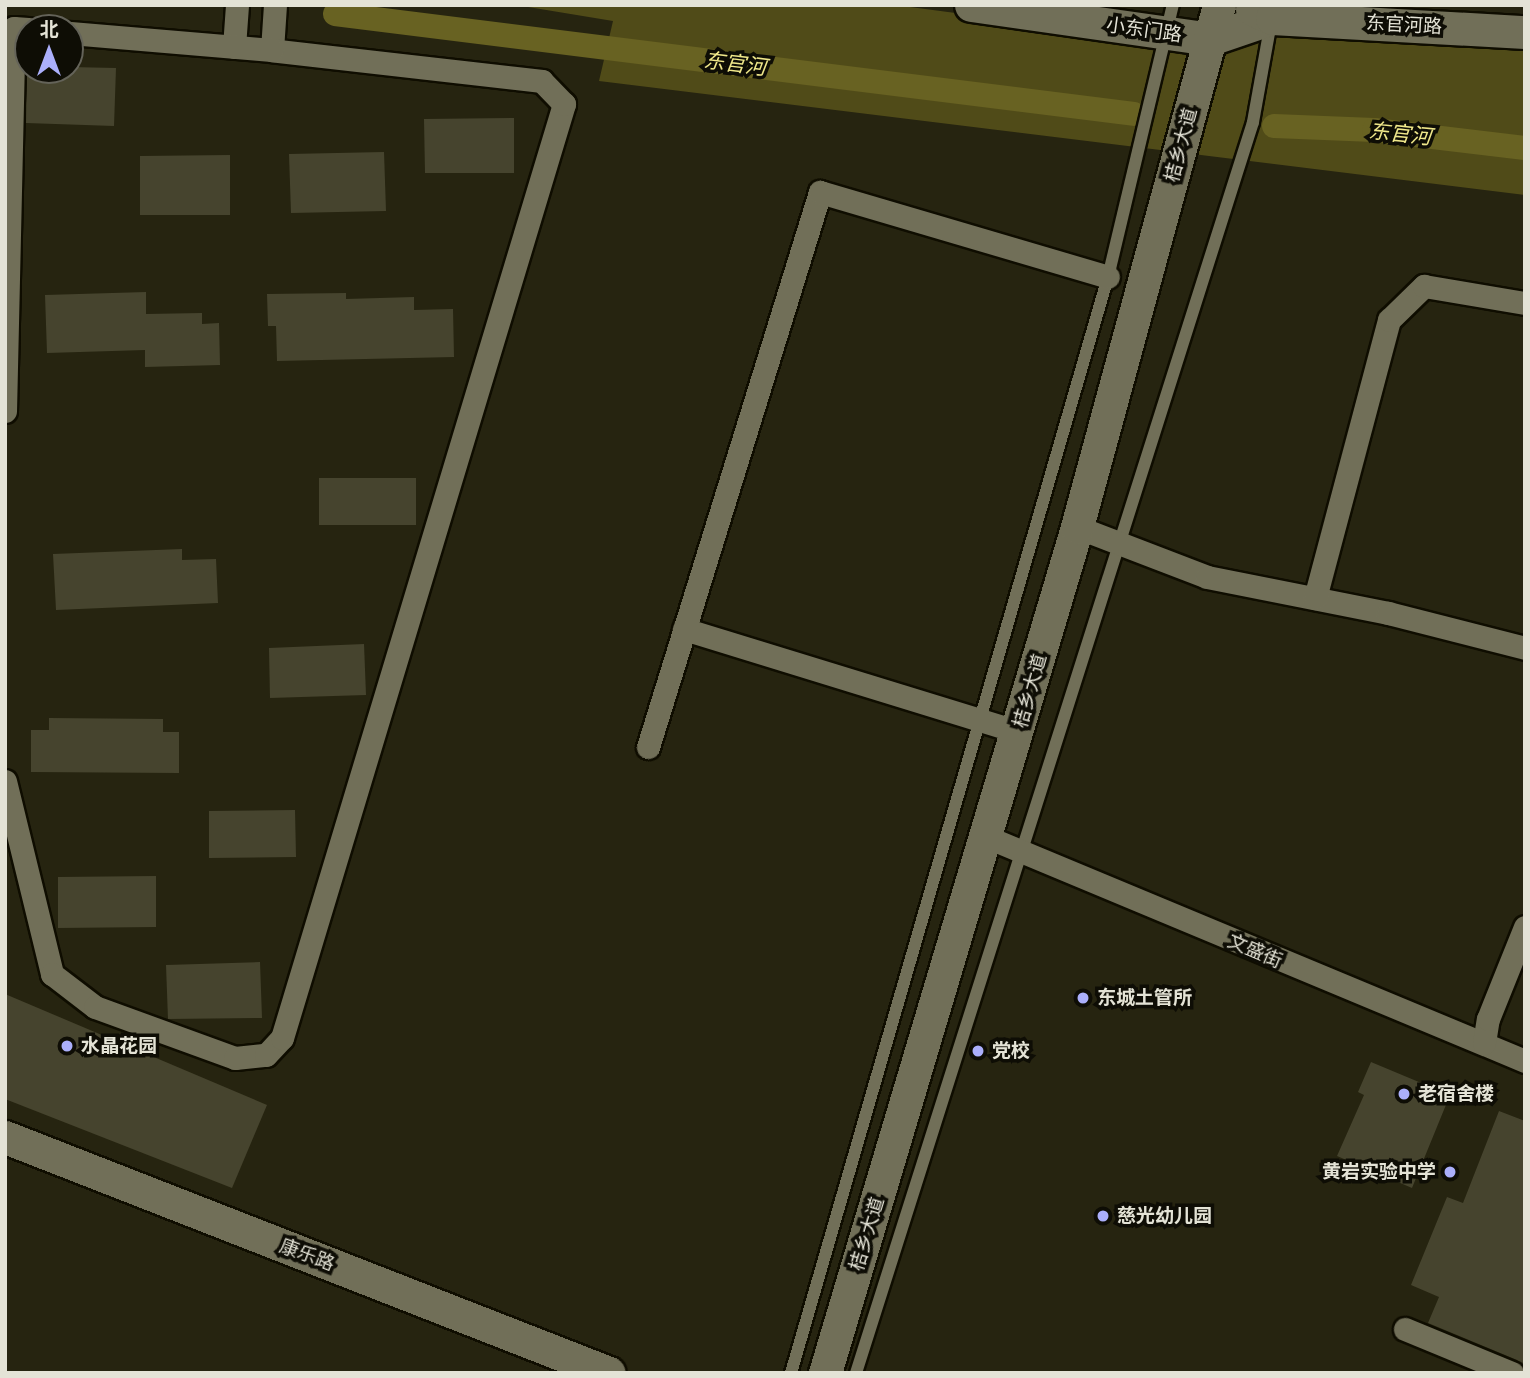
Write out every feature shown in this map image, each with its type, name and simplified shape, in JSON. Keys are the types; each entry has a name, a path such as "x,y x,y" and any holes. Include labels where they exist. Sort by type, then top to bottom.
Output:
{"street":[{"path":"234,47 237,5"},
{"path":"272,50 275,5"},
{"name":"小东门路","path":"971,5 1170,19 1210,39 1263,9"},
{"name":"桔乡大道","path":"825,1373 1018,732 1077,527 1219,5"},
{"name":"东官河路","path":"1263,9 1517,25"},
{"path":"5,411 14,28"},
{"path":"5,781 52,974 95,1007 236,1058 266,1055 282,1038 564,104 542,81 272,50 84,34"},
{"path":"648,747 820,192 1108,277"},
{"path":"1315,598 1389,320 1424,286 1525,303"},
{"path":"1077,527 1207,577 1315,598 1525,648"},
{"path":"684,629 1018,732"},
{"name":"文盛街","path":"987,837 1378,1003 1525,1061"},
{"path":"1484,1043 1488,1019 1525,927"},
{"name":"康乐路","path":"5,1137 609,1373"},
{"path":"1405,1329 1513,1373"}],"lane":[{"path":"856,1373 1024,852 1253,122 1263,9"},
{"path":"792,1373 1108,277 1170,19"}],"shaded area":[{"path":"516,5 895,5 1139,37 1272,18 1525,32 1525,195 599,81 613,21"}],"building":[{"path":"84,67 116,68 114,126 26,123 27,84 84,84"},
{"path":"514,118 514,173 425,173 424,119"},
{"path":"384,152 386,211 291,213 289,154"},
{"path":"230,155 230,215 140,215 140,156"},
{"path":"146,292 146,314 202,313 202,324 219,323 220,365 145,367 145,350 47,353 45,295"},
{"path":"346,293 346,299 414,297 414,310 453,309 454,357 277,361 276,326 268,326 267,294"},
{"path":"319,478 416,478 416,525 319,525"},
{"path":"182,549 182,560 216,559 218,603 56,610 53,554"},
{"path":"364,644 366,695 270,698 269,648"},
{"path":"49,718 163,719 163,732 179,732 179,773 31,772 31,730 49,730"},
{"path":"295,810 296,857 209,858 209,811"},
{"path":"156,876 156,927 58,928 58,877"},
{"path":"260,962 262,1018 168,1019 166,965"},
{"name":"水晶花园","path":"5,994 267,1105 232,1188 5,1099"},
{"path":"1371,1062 1450,1095 1412,1188 1337,1156 1364,1095 1358,1092"},
{"path":"1499,1111 1525,1121 1525,1368 1517,1360 1428,1323 1439,1297 1411,1285 1447,1197 1463,1203"}],"waterway":[{"name":"东官河","path":"335,14 1134,114"},
{"name":"东官河","path":"1274,126 1374,130 1525,148"}],"place":[{"name":"东城土管所","path":"1083,998"},
{"name":"水晶花园","path":"67,1046"},
{"name":"党校","path":"978,1051"},
{"name":"老宿舍楼","path":"1404,1094"},
{"name":"黄岩实验中学","path":"1450,1172"},
{"name":"慈光幼儿园","path":"1103,1216"}]}
